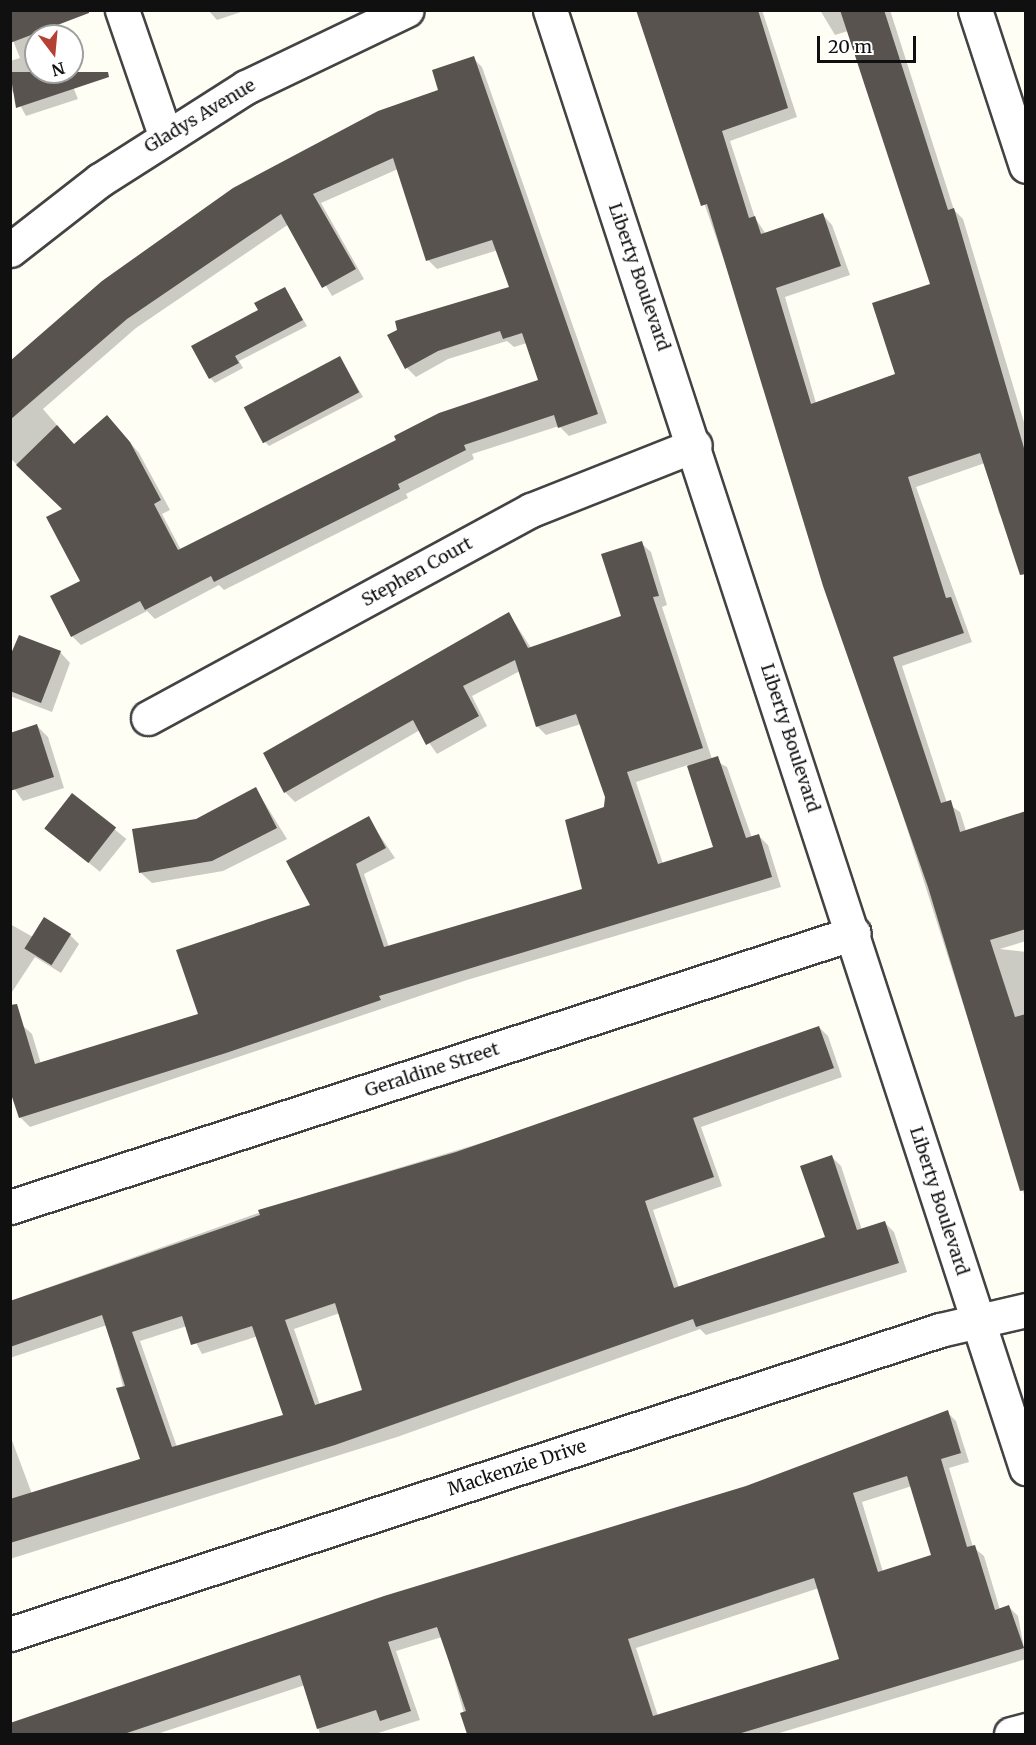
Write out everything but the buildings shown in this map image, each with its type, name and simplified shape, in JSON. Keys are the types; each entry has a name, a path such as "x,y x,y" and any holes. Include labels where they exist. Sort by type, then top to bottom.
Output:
{"street":[{"path":"122,10 165,135"},
{"name":"Gladys Avenue","path":"10,250 165,135 333,41 407,10"},
{"name":"Liberty Boulevard","path":"550,10 695,444 1026,1468"},
{"path":"975,10 1026,166"},
{"name":"Stephen Court","path":"148,718 531,510 695,444"},
{"name":"Geraldine Street","path":"10,1207 854,933"},
{"name":"Mackenzie Drive","path":"10,1634 940,1330 980,1323 1026,1310"},
{"path":"1011,1734 1026,1730"}]}
